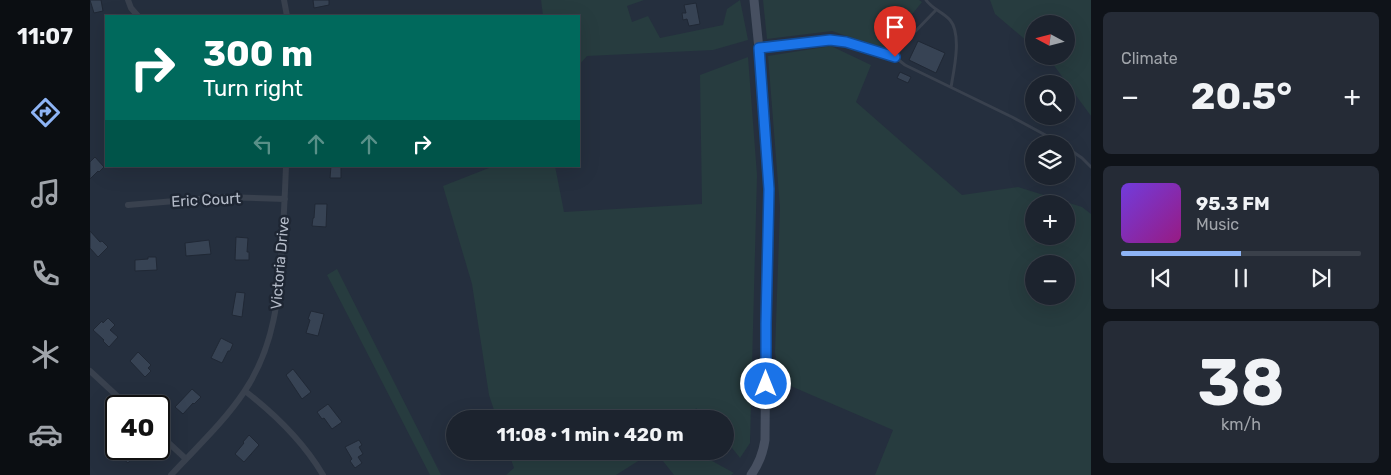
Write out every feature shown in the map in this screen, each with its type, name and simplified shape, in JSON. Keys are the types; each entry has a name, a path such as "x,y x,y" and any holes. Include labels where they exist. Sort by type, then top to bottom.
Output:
{"street":[{"path":"128,0 131,8 137,15"},
{"path":"284,0 286,15"},
{"path":"751,475 758,466 762,455 766,430 769,189 754,0"},
{"name":"Victoria Drive","path":"171,475 231,410 245,391 263,356 274,321 279,291 286,167"},
{"name":"Eric Court","path":"128,205 222,196 285,199"},
{"path":"90,371 116,395"},
{"path":"245,391 285,426 309,453 323,475"},
{"path":"170,444 186,459"}],"lane":[{"path":"926,0 929,5 950,20 956,33 955,61 951,87"},
{"path":"895,57 907,40 936,10"},
{"path":"759,48 830,40 846,42 895,57 905,65 1045,135"},
{"path":"1075,153 1091,167"}],"green space":[{"path":"541,0 644,0 627,6 632,22 648,16 660,38 723,25 727,9 740,0 748,40 713,50 587,56 580,64 580,15 543,15"},
{"path":"763,0 919,0 922,2 884,49 832,31 767,39"},
{"path":"990,0 1091,0 1091,116 1075,94 1075,75 1061,75 1054,65 1075,65 1075,15 1025,15 1025,39 995,14"},
{"path":"831,46 871,65 856,102 962,195 1018,187 1044,195 1025,195 1025,245 1075,245 1075,205 1082,207 1091,214 1091,475 875,475 893,430 779,381 775,352 780,208 768,56"},
{"path":"748,57 757,175 750,443 740,458 734,450 734,410 698,410 696,408 695,410 494,410 489,395 472,284 443,186 491,167 555,167 564,212 702,204 700,75"},
{"path":"337,269 441,475 430,475 327,275"},
{"path":"511,460 640,460 616,475 506,475 514,468"},
{"path":"662,460 710,460 734,473 731,475 674,475"}],"building":[{"path":"90,0 101,0 103,11 94,13"},
{"path":"313,0 329,0 329,5 314,8"},
{"path":"696,3 700,24 689,26 687,19 683,20 682,13 686,13 684,5"},
{"path":"918,41 945,53 936,73 909,60"},
{"path":"900,72 911,77 908,83 897,78"},
{"path":"95,157 104,167 90,179 90,162"},
{"path":"331,167 341,167 341,178 330,178"},
{"path":"315,204 327,204 326,227 312,226"},
{"path":"90,231 100,242 102,241 108,247 98,257 90,248"},
{"path":"236,237 248,238 247,252 249,252 249,260 235,260"},
{"path":"209,240 211,254 186,256 185,243"},
{"path":"148,257 156,257 157,270 135,271 135,260 148,259"},
{"path":"236,292 245,293 242,317 232,315"},
{"path":"311,311 324,314 318,336 306,333"},
{"path":"108,318 115,325 110,330 118,337 109,347 93,330"},
{"path":"221,338 233,344 222,363 211,358"},
{"path":"138,352 151,365 148,368 151,371 145,377 130,361"},
{"path":"293,369 311,392 302,399 286,375"},
{"path":"192,389 201,397 183,414 175,407"},
{"path":"328,404 342,422 332,429 317,412"},
{"path":"249,435 259,445 244,462 235,454"},
{"path":"359,440 362,445 359,447 363,454 358,457 362,463 355,468 350,461 352,459 345,447"}],"route":[{"path":"766,384 769,189 759,48 830,40 846,42 895,57"}]}
